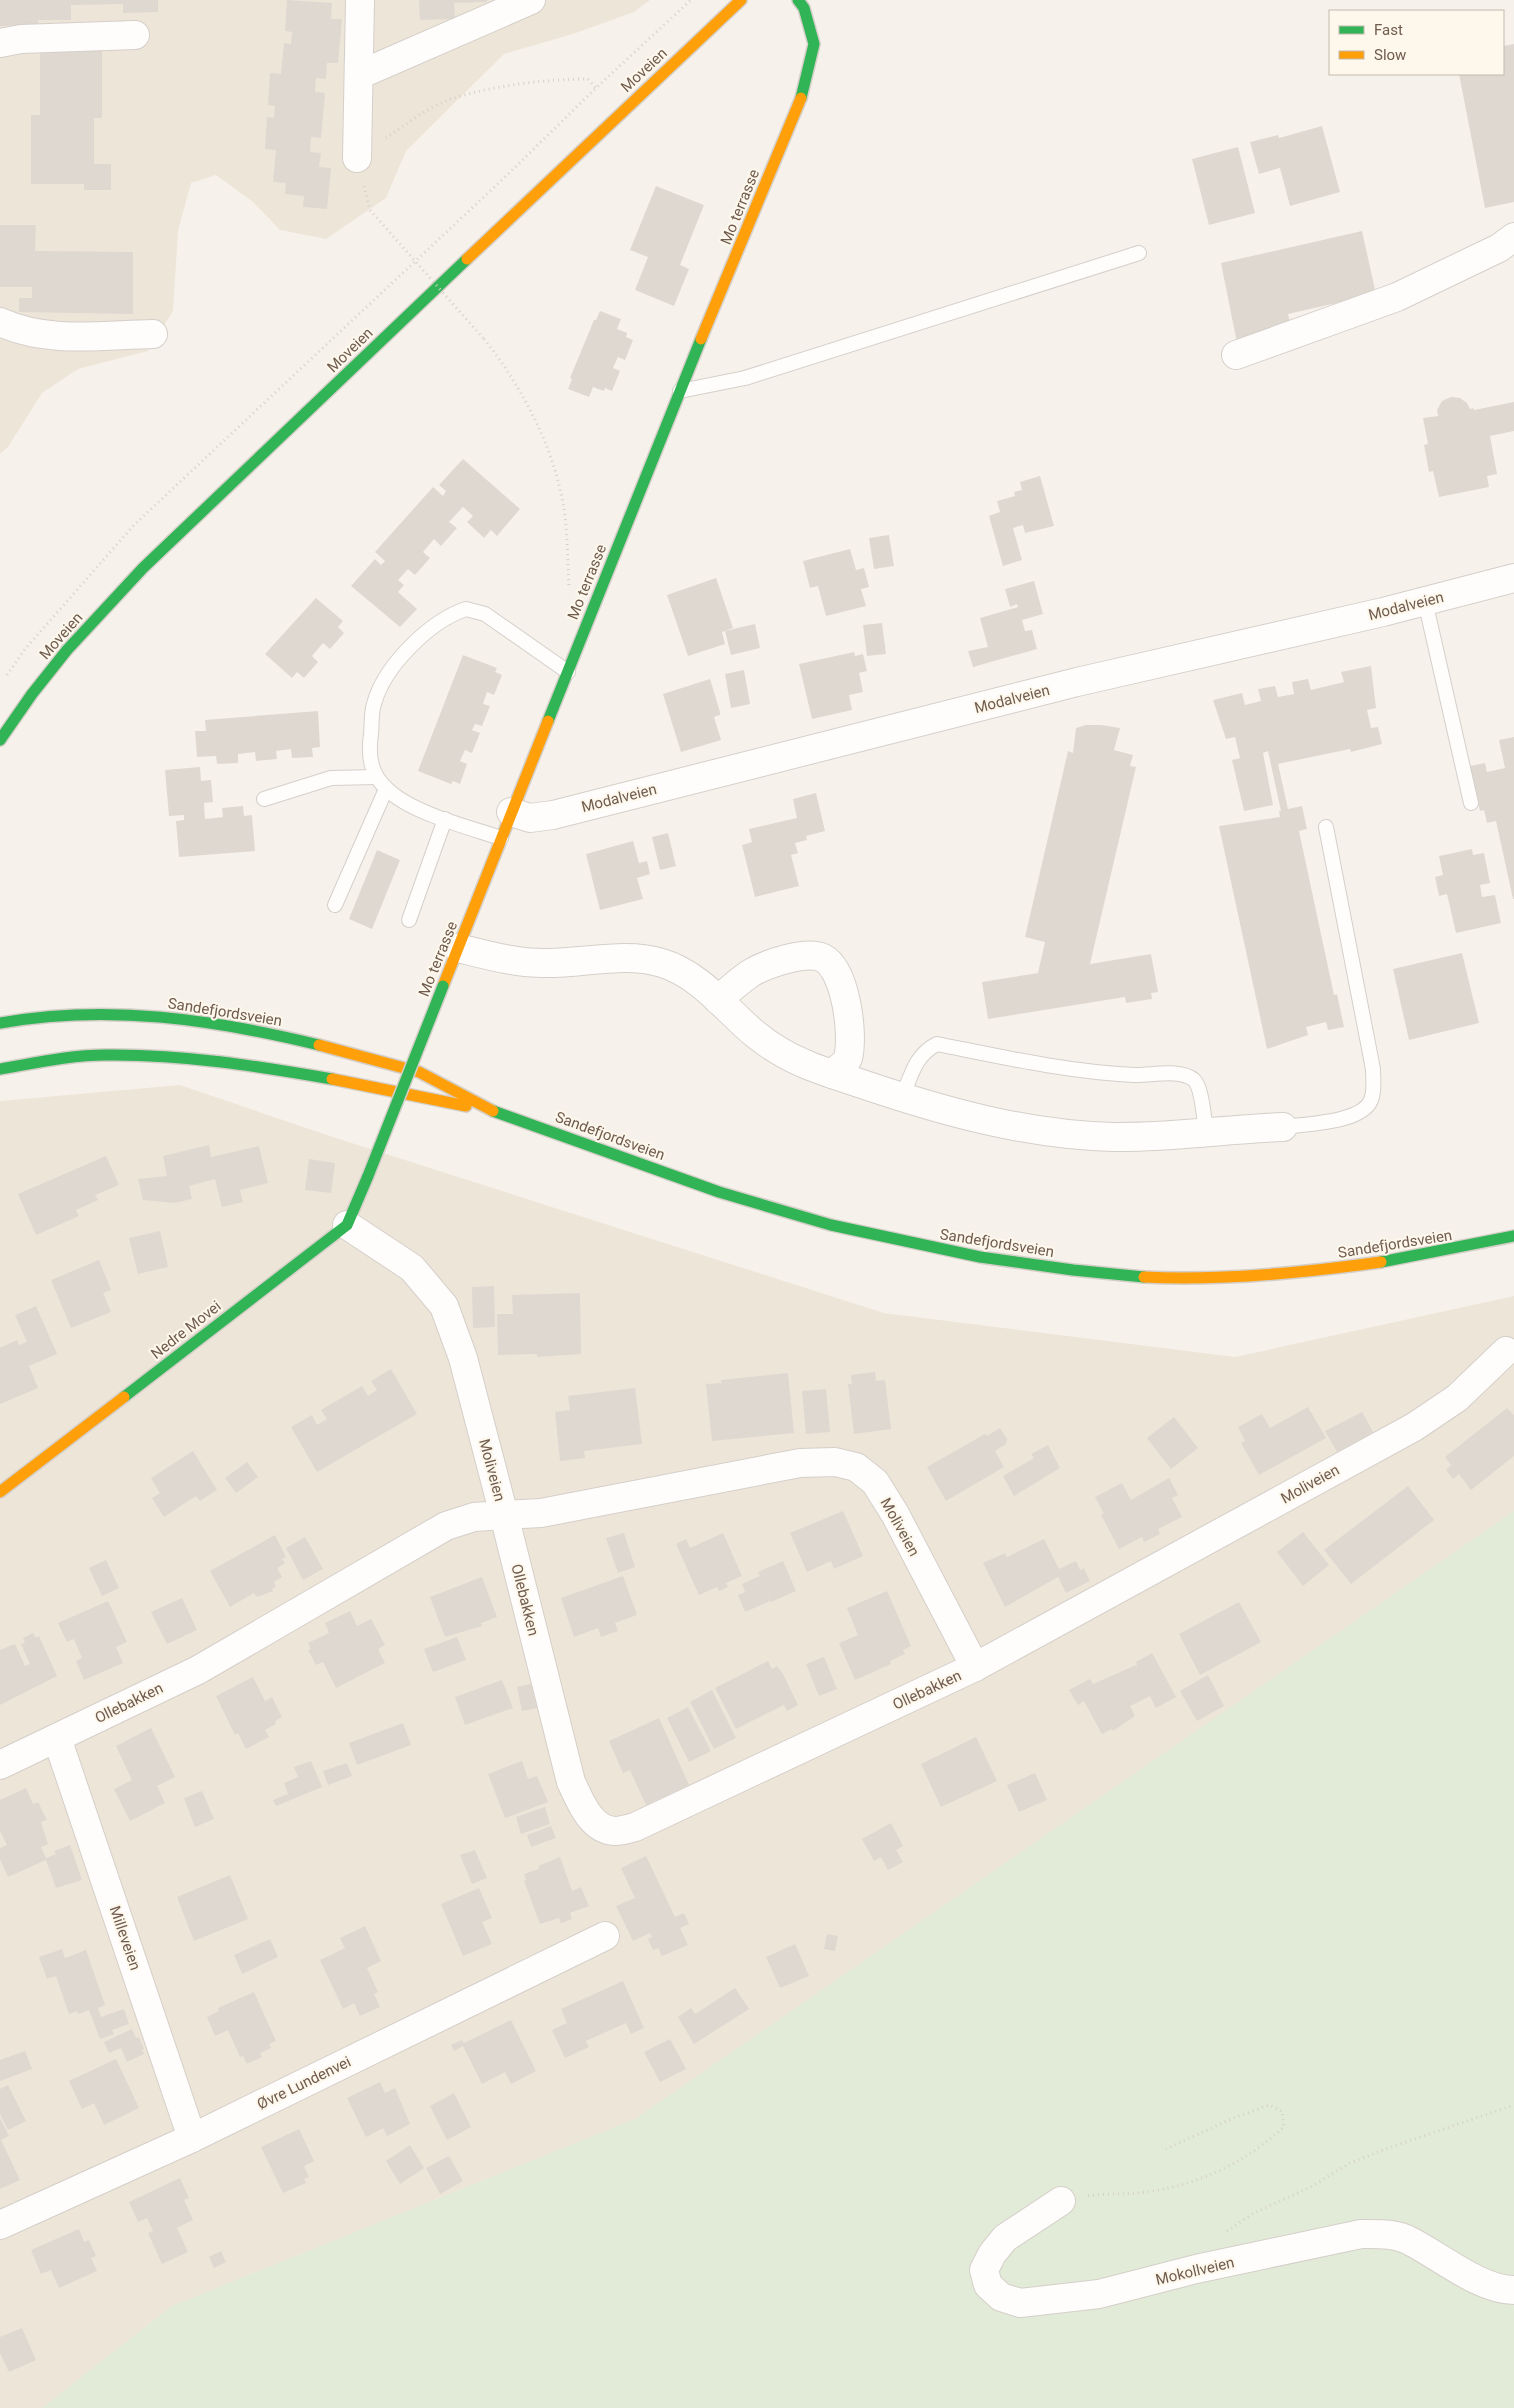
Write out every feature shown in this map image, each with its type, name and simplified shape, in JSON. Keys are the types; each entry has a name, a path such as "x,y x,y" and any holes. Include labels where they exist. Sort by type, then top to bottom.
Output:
{"street":[{"path":"357,158 360,0"},
{"path":"359,75 531,0"},
{"name":"Moveien","path":"0,740 68,648 148,563 595,136 741,0"},
{"name":"Mo terrasse","path":"368,1176 588,618 804,91 814,44 804,8 798,0"},
{"path":"0,43 21,39 136,35"},
{"path":"1236,354 1397,297 1499,248 1514,237"},
{"path":"0,322 30,334 59,336 154,334"},
{"name":"Modalveien","path":"511,812 530,818 553,815 1077,682 1425,601 1514,578"},
{"path":"458,948 528,963 624,959 660,962 682,970 706,988 775,1050 804,1064 832,1074 902,1098 966,1116 1058,1133 1138,1137 1283,1127"},
{"path":"718,1000 733,985 752,972 796,956 813,954 825,959 833,968 843,991 850,1020 851,1041 847,1060 832,1074"},
{"name":"Sandefjordsveien","path":"0,1023 57,1016 97,1014 158,1016 217,1023 290,1037 356,1053 430,1077 492,1110 757,1204 884,1238 992,1260 1084,1271 1194,1278 1336,1269 1464,1249 1514,1236"},
{"name":"Sandefjordsveien","path":"0,1069 104,1055 150,1055 205,1059 265,1066 492,1110"},
{"name":"Nedre Movei","path":"0,1492 347,1225 368,1176"},
{"name":"Moliveien","path":"347,1225 412,1268 444,1306 463,1358 504,1515 541,1513 800,1463 835,1462 856,1467 875,1482 895,1514 975,1667 1414,1427 1456,1398 1506,1351"},
{"name":"Ollebakken","path":"0,1765 198,1670 446,1526 474,1517 504,1515 571,1782 585,1811 597,1824 614,1831 634,1828 975,1667"},
{"name":"Milleveien","path":"57,1738 192,2138"},
{"name":"Øvre Lundenvei","path":"0,2225 192,2138 605,1936"},
{"name":"Mokollveien","path":"1061,2201 1005,2238 992,2254 984,2270 988,2286 1001,2296 1020,2303 1099,2294 1196,2269 1361,2234 1387,2234 1409,2240 1468,2275 1505,2290 1514,2290"}],"lane":[{"path":"680,391 745,378 1139,253"},
{"path":"1425,601 1472,803"},
{"path":"501,838 445,819 399,800 386,789 376,777 372,767 370,744 374,704 378,691 394,666 413,644 438,623 466,609 485,614 568,672"},
{"path":"264,799 331,778 376,777"},
{"path":"335,905 386,789"},
{"path":"409,920 445,819"},
{"path":"1283,1127 1345,1118 1362,1112 1371,1102 1374,1091 1373,1069 1326,827"},
{"path":"902,1098 918,1060 926,1050 938,1044 1039,1064 1133,1075 1186,1076 1195,1080 1200,1093 1206,1131"}],"path":[{"path":"5,678 25,649 134,525 496,186 596,88 691,0"},
{"path":"357,158 406,124 447,101 503,87 564,79 588,79 596,88"},
{"path":"370,210 506,366 542,433 562,499 571,608 588,618"},
{"path":"1061,2201 1098,2194 1145,2193 1198,2180 1231,2166 1268,2141 1284,2127 1282,2111 1269,2105 1231,2119 1166,2149"},
{"path":"1225,2233 1254,2213 1309,2188 1350,2163 1391,2147 1514,2106"}],"shaded area":[{"path":"0,0 650,0 634,12 573,34 504,54 406,151 386,198 326,239 280,230 253,202 216,175 191,183 178,231 173,311 148,351 78,369 42,393 8,447 0,454"},
{"path":"180,1085 333,1137 884,1313 1235,1357 1514,1296 1514,1519 1161,1781 635,2119 172,2306 42,2408 0,2408 0,1101"}],"green space":[{"path":"1514,1511 1514,2408 42,2408 172,2306 635,2119"}],"building":[{"path":"0,0 158,0 158,12 123,13 123,4 71,5 71,20 38,20 38,28 21,28 21,25 0,26"},
{"path":"287,0 332,3 331,19 342,19 338,63 327,63 326,79 316,78 315,92 325,93 321,138 311,137 310,152 321,153 319,167 331,168 327,209 303,207 304,196 285,194 286,183 273,182 276,150 265,149 267,117 274,118 275,106 268,105 270,73 281,74 284,43 291,44 292,32 285,31"},
{"path":"419,0 487,0 487,2 454,3 455,19 420,20"},
{"path":"1514,44 1514,202 1485,208 1459,75 1504,75 1504,46"},
{"path":"40,49 102,49 102,118 94,118 94,164 111,164 111,190 84,190 84,184 31,184 31,115 40,115"},
{"path":"1322,126 1340,192 1290,206 1280,168 1259,174 1250,142 1278,135 1279,138"},
{"path":"1238,147 1255,213 1209,225 1192,159"},
{"path":"656,186 704,205 680,265 689,269 674,306 635,290 648,257 630,250"},
{"path":"0,225 36,225 35,251 133,252 133,314 19,312 19,298 32,298 32,287 0,287"},
{"path":"1362,231 1376,294 1288,314 1292,330 1237,343 1221,263"},
{"path":"600,311 621,319 617,329 627,333 626,337 633,340 625,360 618,357 613,368 620,371 612,391 605,388 604,391 593,387 589,397 568,389 572,379 570,378 594,320 596,320"},
{"path":"1451,397 1460,398 1467,403 1470,409 1473,408 1474,410 1514,402 1514,431 1490,436 1497,474 1487,476 1489,487 1439,497 1433,471 1429,472 1424,445 1428,444 1423,418 1438,416 1437,410 1442,401"},
{"path":"463,459 520,509 497,536 491,530 484,538 467,522 473,516 463,507 449,522 457,528 441,546 434,539 423,552 430,558 415,575 408,569 398,580 404,585 398,592 417,609 400,627 351,586 375,559 381,565 385,561 375,552 433,487 443,496 446,491 439,485"},
{"path":"1040,476 1054,526 1025,533 1023,525 1013,528 1022,560 1003,566 989,516 1000,512 997,501 1015,496 1014,492 1022,490 1020,482"},
{"path":"889,535 894,566 874,569 869,538"},
{"path":"850,549 856,570 864,568 869,587 861,589 866,606 826,616 818,586 810,588 803,561"},
{"path":"716,578 733,628 722,632 725,644 688,656 667,595"},
{"path":"1034,581 1043,614 1022,620 1025,631 1032,630 1037,649 973,667 968,651 988,647 980,618 1018,607 1017,604 1010,607 1005,589"},
{"path":"316,598 343,621 338,627 344,633 330,649 323,643 312,656 318,662 304,678 297,672 292,678 265,654"},
{"path":"882,623 886,654 867,656 863,625"},
{"path":"755,624 760,648 731,655 725,631"},
{"path":"854,652 855,656 863,654 867,671 859,673 863,692 849,695 852,710 812,719 799,664"},
{"path":"463,655 497,668 495,672 502,675 494,695 487,692 483,704 490,706 482,726 475,724 472,730 480,733 472,753 465,750 460,761 467,764 460,784 453,781 451,784 418,771"},
{"path":"1371,666 1376,708 1367,710 1371,728 1378,727 1382,744 1351,752 1350,749 1278,764 1288,809 1302,806 1307,829 1299,831 1334,995 1337,994 1344,1027 1328,1030 1326,1022 1306,1027 1308,1035 1267,1049 1219,826 1280,817 1279,811 1281,811 1268,751 1263,753 1273,805 1244,811 1232,760 1240,758 1235,737 1226,739 1213,700 1242,693 1245,705 1261,701 1258,689 1275,686 1278,697 1294,694 1292,682 1308,679 1311,690 1344,682 1341,672"},
{"path":"744,670 750,704 731,708 725,674"},
{"path":"710,679 720,712 720,715 714,717 721,740 681,752 663,694"},
{"path":"318,711 320,747 312,748 313,757 292,758 291,749 276,751 277,759 256,761 255,752 238,754 238,763 217,764 216,756 197,757 195,731 206,731 205,720"},
{"path":"1086,725 1120,728 1114,750 1133,755 1130,766 1136,767 1090,964 1151,954 1158,992 1151,993 1152,999 1126,1003 1125,997 988,1019 982,982 1038,973 1045,942 1025,937 1068,751 1073,753 1076,728"},
{"path":"1514,737 1513,899 1496,821 1487,823 1484,810 1480,811 1470,766 1485,763 1487,772 1505,768 1499,740"},
{"path":"200,767 201,781 211,780 213,802 204,803 205,819 223,817 222,808 243,806 244,816 252,815 255,851 179,857 176,821 184,820 184,815 169,816 165,770"},
{"path":"816,793 825,831 806,836 807,840 795,843 798,853 791,855 799,886 755,897 742,845 752,842 749,829 797,818 793,799"},
{"path":"668,833 676,866 660,870 652,837"},
{"path":"633,841 639,863 647,861 650,874 637,878 643,899 600,910 586,854"},
{"path":"1472,849 1473,855 1484,853 1490,883 1480,885 1482,897 1495,895 1501,923 1456,933 1447,894 1439,896 1435,877 1443,875 1439,856"},
{"path":"377,850 400,860 372,929 349,919"},
{"path":"1462,953 1479,1023 1409,1040 1393,969"},
{"path":"209,1145 211,1157 259,1146 268,1183 240,1190 243,1202 222,1207 215,1179 189,1186 192,1199 174,1203 143,1200 138,1179 167,1176 163,1156"},
{"path":"106,1156 119,1185 95,1195 98,1200 76,1210 79,1216 36,1235 18,1194"},
{"path":"309,1159 335,1163 331,1193 305,1190"},
{"path":"160,1231 168,1267 138,1274 129,1238"},
{"path":"99,1260 111,1290 103,1293 111,1312 71,1328 51,1280"},
{"path":"494,1286 495,1327 473,1328 472,1287"},
{"path":"580,1293 581,1354 537,1357 537,1354 498,1355 497,1314 513,1314 512,1295"},
{"path":"36,1306 57,1354 29,1366 38,1388 0,1404 0,1348 17,1340 19,1345 27,1342 15,1315"},
{"path":"391,1369 417,1414 317,1472 291,1427 312,1415 317,1425 327,1419 321,1410 362,1386 368,1396 377,1390 371,1381"},
{"path":"875,1372 876,1381 885,1380 891,1429 854,1434 848,1384 852,1384 851,1375"},
{"path":"788,1373 794,1433 712,1441 706,1384 721,1383 721,1380"},
{"path":"635,1388 642,1444 584,1451 585,1458 560,1461 555,1412 570,1410 568,1396"},
{"path":"826,1389 830,1432 806,1434 802,1391"},
{"path":"1308,1407 1326,1438 1259,1475 1241,1443 1245,1441 1238,1427 1262,1414 1270,1428"},
{"path":"1507,1408 1514,1415 1514,1456 1471,1490 1459,1474 1453,1479 1446,1470 1451,1465 1445,1457"},
{"path":"1362,1412 1373,1432 1337,1452 1325,1431"},
{"path":"1174,1417 1198,1448 1171,1469 1147,1438"},
{"path":"1000,1428 1007,1439 1006,1444 995,1451 1004,1467 946,1501 927,1467 985,1434 987,1436"},
{"path":"1048,1445 1060,1468 1014,1496 1003,1476 1034,1458 1031,1454"},
{"path":"193,1451 217,1490 200,1501 196,1496 164,1517 152,1498 160,1493 151,1478"},
{"path":"247,1462 258,1477 236,1493 225,1478"},
{"path":"1169,1478 1178,1495 1172,1498 1182,1517 1158,1529 1160,1534 1144,1542 1142,1537 1119,1549 1101,1515 1104,1514 1095,1497 1122,1483 1131,1500"},
{"path":"1408,1486 1434,1520 1351,1584 1324,1550"},
{"path":"843,1511 863,1556 834,1569 831,1561 807,1572 790,1533"},
{"path":"1303,1532 1329,1565 1303,1586 1277,1552"},
{"path":"624,1533 635,1567 618,1573 606,1538"},
{"path":"723,1533 742,1576 726,1583 728,1587 719,1591 717,1587 699,1595 676,1544 686,1539 690,1548"},
{"path":"275,1535 286,1557 282,1559 285,1563 277,1568 282,1577 274,1582 276,1586 272,1589 273,1591 257,1597 254,1593 230,1607 210,1571"},
{"path":"305,1537 323,1569 303,1580 286,1548"},
{"path":"1044,1539 1059,1569 1076,1561 1080,1570 1084,1568 1090,1581 1066,1593 1058,1577 1005,1607 983,1563 1005,1553 1007,1557"},
{"path":"106,1560 119,1588 102,1596 89,1568"},
{"path":"783,1561 796,1591 771,1602 766,1592 770,1601 745,1612 738,1595 745,1592 742,1584 760,1576 758,1572"},
{"path":"623,1576 637,1615 615,1623 618,1631 601,1637 598,1628 574,1637 561,1598"},
{"path":"482,1577 497,1617 481,1623 482,1626 445,1637 430,1597"},
{"path":"887,1591 911,1646 903,1650 905,1654 890,1661 891,1664 855,1680 839,1643 858,1635 847,1608"},
{"path":"182,1598 197,1630 167,1644 151,1612"},
{"path":"108,1601 127,1642 116,1647 123,1663 84,1680 76,1661 82,1658 74,1639 67,1642 58,1623"},
{"path":"1239,1602 1261,1642 1200,1675 1179,1634"},
{"path":"350,1611 357,1626 371,1619 385,1645 378,1649 385,1663 336,1688 323,1662 316,1665 308,1650 311,1649 308,1643 329,1633 325,1623"},
{"path":"33,1633 36,1638 39,1636 57,1676 0,1705 0,1650 15,1644 25,1666 30,1664 21,1644 25,1643 23,1638"},
{"path":"457,1637 466,1660 433,1672 424,1649"},
{"path":"1152,1653 1176,1697 1156,1708 1150,1696 1130,1706 1135,1716 1113,1731 1112,1729 1102,1734 1084,1701 1078,1705 1069,1690 1090,1679 1093,1684 1136,1665 1138,1669 1136,1662"},
{"path":"824,1657 837,1689 819,1696 806,1664"},
{"path":"768,1661 772,1669 777,1666 783,1674 798,1705 787,1711 784,1705 736,1729 715,1688"},
{"path":"1208,1675 1224,1706 1197,1721 1180,1691"},
{"path":"253,1677 265,1701 272,1697 282,1717 275,1721 276,1724 265,1730 269,1737 246,1749 238,1733 235,1735 216,1696"},
{"path":"502,1680 513,1708 465,1725 455,1697"},
{"path":"531,1684 537,1708 522,1711 517,1687"},
{"path":"712,1690 736,1738 714,1749 690,1702"},
{"path":"688,1707 711,1751 689,1762 667,1718"},
{"path":"659,1718 689,1785 646,1805 630,1770 623,1773 609,1741"},
{"path":"403,1723 411,1745 357,1765 349,1743"},
{"path":"151,1728 175,1777 157,1786 165,1803 130,1821 114,1789 132,1780 116,1746"},
{"path":"976,1737 997,1781 941,1807 921,1764"},
{"path":"311,1761 322,1787 276,1806 273,1800 288,1794 284,1783 298,1777 294,1767"},
{"path":"522,1761 528,1779 537,1776 548,1802 505,1818 488,1774"},
{"path":"347,1763 352,1776 328,1785 323,1771"},
{"path":"1035,1773 1047,1800 1019,1812 1007,1785"},
{"path":"26,1788 33,1804 38,1802 47,1820 41,1822 48,1844 41,1847 46,1858 56,1854 54,1851 70,1845 82,1880 56,1888 46,1860 8,1877 0,1859 0,1848 7,1845 0,1831 0,1800"},
{"path":"202,1791 214,1819 195,1827 184,1798"},
{"path":"545,1807 550,1824 521,1834 516,1817"},
{"path":"891,1823 903,1846 896,1850 903,1862 888,1870 881,1857 874,1861 862,1839"},
{"path":"551,1826 556,1838 531,1847 527,1835"},
{"path":"475,1850 487,1878 472,1884 460,1855"},
{"path":"646,1856 675,1917 684,1913 689,1924 680,1928 688,1945 662,1956 658,1948 653,1950 648,1939 652,1937 650,1933 633,1941 616,1906 635,1898 621,1868"},
{"path":"560,1857 572,1891 581,1887 589,1906 570,1913 572,1919 561,1923 559,1918 540,1924 524,1881 526,1880 524,1874 539,1869 538,1866"},
{"path":"230,1875 248,1919 194,1941 177,1897"},
{"path":"479,1888 492,1918 482,1922 492,1944 463,1956 441,1904"},
{"path":"365,1926 381,1961 367,1968 378,1992 374,1994 380,2007 360,2016 354,2003 343,2009 320,1960 345,1948 340,1938"},
{"path":"827,1934 838,1936 835,1951 824,1949"},
{"path":"270,1939 278,1957 242,1974 234,1955"},
{"path":"795,1944 809,1976 780,1988 766,1957"},
{"path":"62,1949 65,1958 86,1950 105,2005 98,2008 101,2017 124,2009 129,2024 112,2030 114,2034 100,2039 89,2010 78,2014 77,2011 69,2014 56,1976 47,1979 39,1957"},
{"path":"623,1981 644,2028 631,2034 626,2023 586,2041 589,2047 565,2058 552,2030 567,2023 561,2009"},
{"path":"735,1988 749,2009 694,2044 678,2017 691,2008 695,2014"},
{"path":"254,1992 276,2041 269,2044 271,2048 260,2053 262,2057 247,2064 243,2056 240,2057 228,2030 215,2036 207,2017 219,2011 218,2008"},
{"path":"511,2020 536,2071 511,2084 505,2072 482,2084 463,2046 454,2051 451,2045 462,2040 464,2043"},
{"path":"132,2029 136,2038 139,2037 144,2054 127,2062 121,2048 109,2053 104,2042"},
{"path":"670,2039 686,2069 660,2082 644,2052"},
{"path":"25,2051 32,2069 0,2081 0,2060"},
{"path":"116,2059 139,2108 104,2125 94,2103 82,2109 69,2081"},
{"path":"380,2082 385,2093 395,2088 410,2124 387,2136 383,2128 366,2137 347,2098"},
{"path":"8,2085 26,2121 8,2130 0,2114 0,2089"},
{"path":"454,2093 471,2127 447,2140 430,2106"},
{"path":"0,2118 9,2136 1,2140 20,2180 0,2189"},
{"path":"299,2129 314,2161 304,2166 309,2177 304,2179 306,2183 283,2193 261,2147"},
{"path":"410,2145 424,2168 400,2184 386,2161"},
{"path":"449,2156 463,2181 440,2194 426,2168"},
{"path":"180,2178 189,2198 184,2200 193,2220 177,2228 188,2252 162,2264 148,2233 153,2231 147,2218 138,2222 129,2202"},
{"path":"79,2229 84,2242 89,2240 96,2256 91,2258 97,2271 59,2288 51,2270 41,2274 31,2250"},
{"path":"221,2251 226,2262 214,2268 209,2257"},
{"path":"22,2328 36,2360 9,2372 0,2353 0,2337"}],"traffic: fast":[{"path":"798,0 804,8 814,44 801,98"},
{"path":"0,740 32,694 67,650 143,568 467,259"},
{"path":"548,721 701,339"},
{"path":"368,1176 443,986"},
{"path":"0,1023 41,1017 81,1015 160,1017 239,1028 319,1045"},
{"path":"0,1069 79,1056 134,1055 219,1062 332,1079"},
{"path":"493,1111 719,1192 831,1225 980,1257 1073,1270 1144,1277"},
{"path":"124,1397 347,1225 368,1176"},
{"path":"1381,1262 1514,1236"}],"traffic: slow":[{"path":"467,259 741,0"},
{"path":"701,339 801,98"},
{"path":"443,986 548,721"},
{"path":"319,1045 419,1072 493,1111"},
{"path":"332,1079 466,1106"},
{"path":"1144,1277 1233,1277 1322,1270 1381,1262"},
{"path":"0,1492 124,1397"}]}
